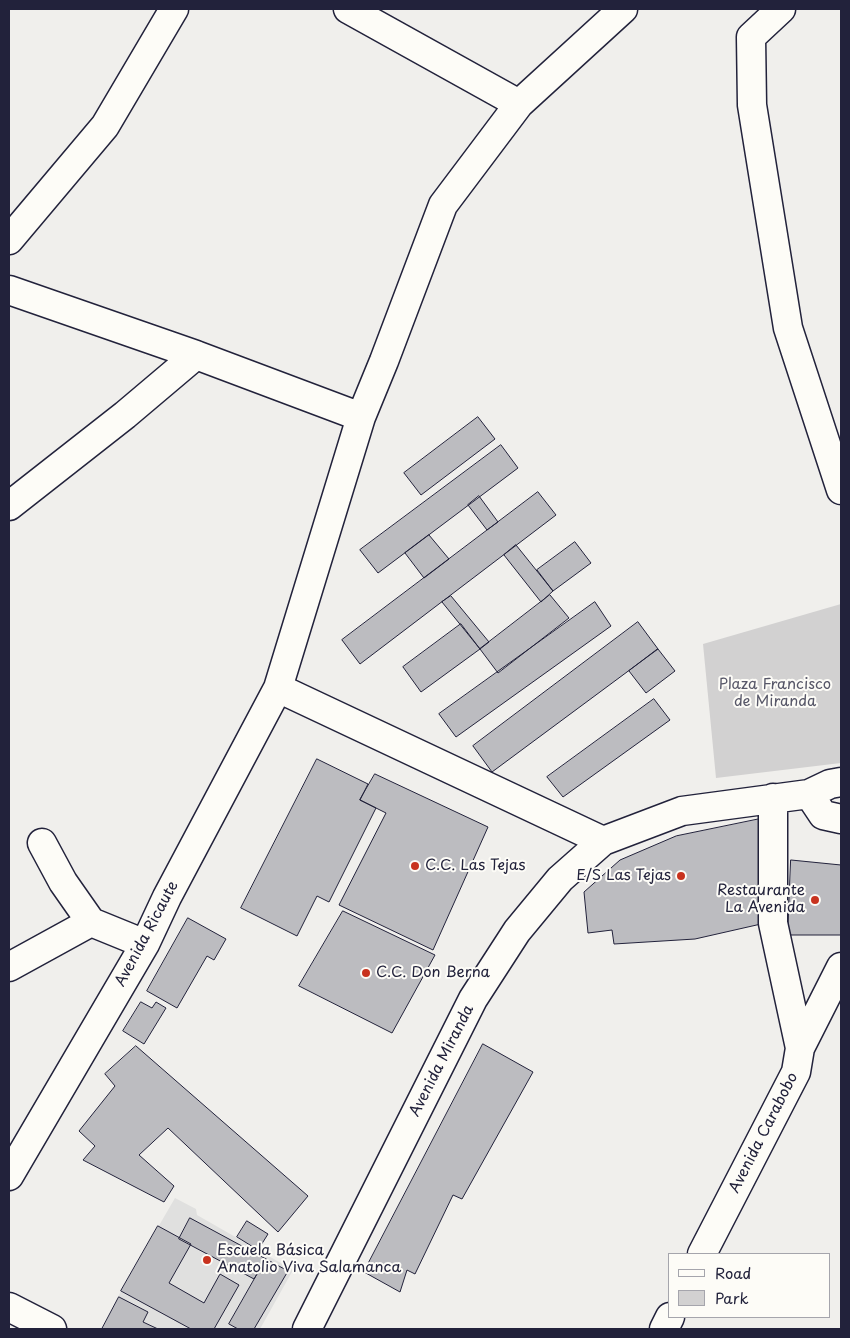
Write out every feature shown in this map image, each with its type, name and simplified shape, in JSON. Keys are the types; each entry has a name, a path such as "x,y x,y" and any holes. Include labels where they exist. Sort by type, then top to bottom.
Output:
{"street":[{"path":"9,240 105,126 174,9"},
{"path":"348,9 519,104"},
{"name":"Avenida Ricaute","path":"9,1176 145,944 167,897 278,688 361,417 443,205 519,104 623,9"},
{"path":"781,9 750,37 752,106 788,328 841,490"},
{"path":"9,290 196,355 361,417"},
{"path":"9,506 125,416 196,355"},
{"path":"278,688 604,841"},
{"name":"Avenida Miranda","path":"307,1329 473,999 517,931 560,879 604,841 682,811 809,794 830,784 841,782"},
{"path":"809,794 823,815 841,819"},
{"name":"Avenida Carabobo","path":"703,1253 796,1072 800,1048 773,923 773,798"},
{"path":"42,843 63,882 91,922 145,944"},
{"path":"9,967 91,922"},
{"path":"800,1048 841,967"},
{"path":"9,1307 52,1329"}],"shaded area":[{"name":"Escuela Básica Anatolio Viva Salamanca","path":"175,1198 196,1209 197,1215 293,1270 260,1329 102,1329 121,1291"}],"green space":[{"name":"Plaza Francisco de Miranda","path":"841,604 841,763 716,778 703,644"}],"building":[{"path":"478,417 495,439 421,495 404,473"},
{"path":"501,445 518,468 378,573 360,550"},
{"path":"538,492 556,515 360,664 342,640"},
{"path":"479,496 498,522 487,530 468,505"},
{"path":"429,535 449,559 424,578 405,553"},
{"path":"575,542 591,563 553,591 537,570"},
{"path":"516,545 553,591 541,602 504,555"},
{"path":"550,595 569,618 498,673 480,649"},
{"path":"451,596 489,642 480,649 442,602"},
{"path":"595,602 611,626 456,737 439,714"},
{"path":"638,622 658,649 492,772 473,746"},
{"path":"461,624 480,649 421,692 403,667"},
{"path":"658,649 675,671 646,693 629,671"},
{"path":"654,699 670,720 563,797 547,777"},
{"path":"317,759 368,784 360,800 376,808 329,902 317,896 297,936 241,908"},
{"name":"C.C. Las Tejas","path":"375,774 488,827 433,950 339,905 386,813 360,800"},
{"name":"E/S Las Tejas","path":"760,819 761,924 695,939 614,944 612,930 588,933 584,892 620,860 676,836"},
{"name":"Restaurante La Avenida","path":"791,860 841,865 841,935 788,935"},
{"name":"C.C. Don Berna","path":"343,911 435,955 392,1033 299,986"},
{"path":"188,918 226,939 214,960 207,956 177,1008 147,991"},
{"path":"141,1002 152,1008 156,1002 166,1008 144,1044 123,1031"},
{"path":"483,1044 533,1072 462,1199 453,1195 415,1274 407,1270 400,1292 364,1272"},
{"path":"136,1046 308,1196 278,1232 168,1128 139,1155 174,1186 164,1202 83,1160 95,1146 79,1131 115,1086 105,1074"},
{"path":"190,1218 266,1259 254,1279 179,1239"},
{"path":"247,1221 268,1234 258,1250 237,1237"},
{"path":"158,1226 191,1244 169,1283 204,1303 220,1274 239,1285 214,1329 191,1329 121,1291"},
{"path":"266,1259 288,1271 254,1329 238,1329 229,1324"},
{"path":"119,1297 148,1312 143,1322 158,1329 102,1329"}],"place":[{"name":"C.C. Las Tejas","path":"415,866"},
{"name":"E/S Las Tejas","path":"681,876"},
{"name":"Restaurante La Avenida","path":"815,900"},
{"name":"C.C. Don Berna","path":"366,973"},
{"name":"Escuela Básica Anatolio Viva Salamanca","path":"207,1260"}]}
